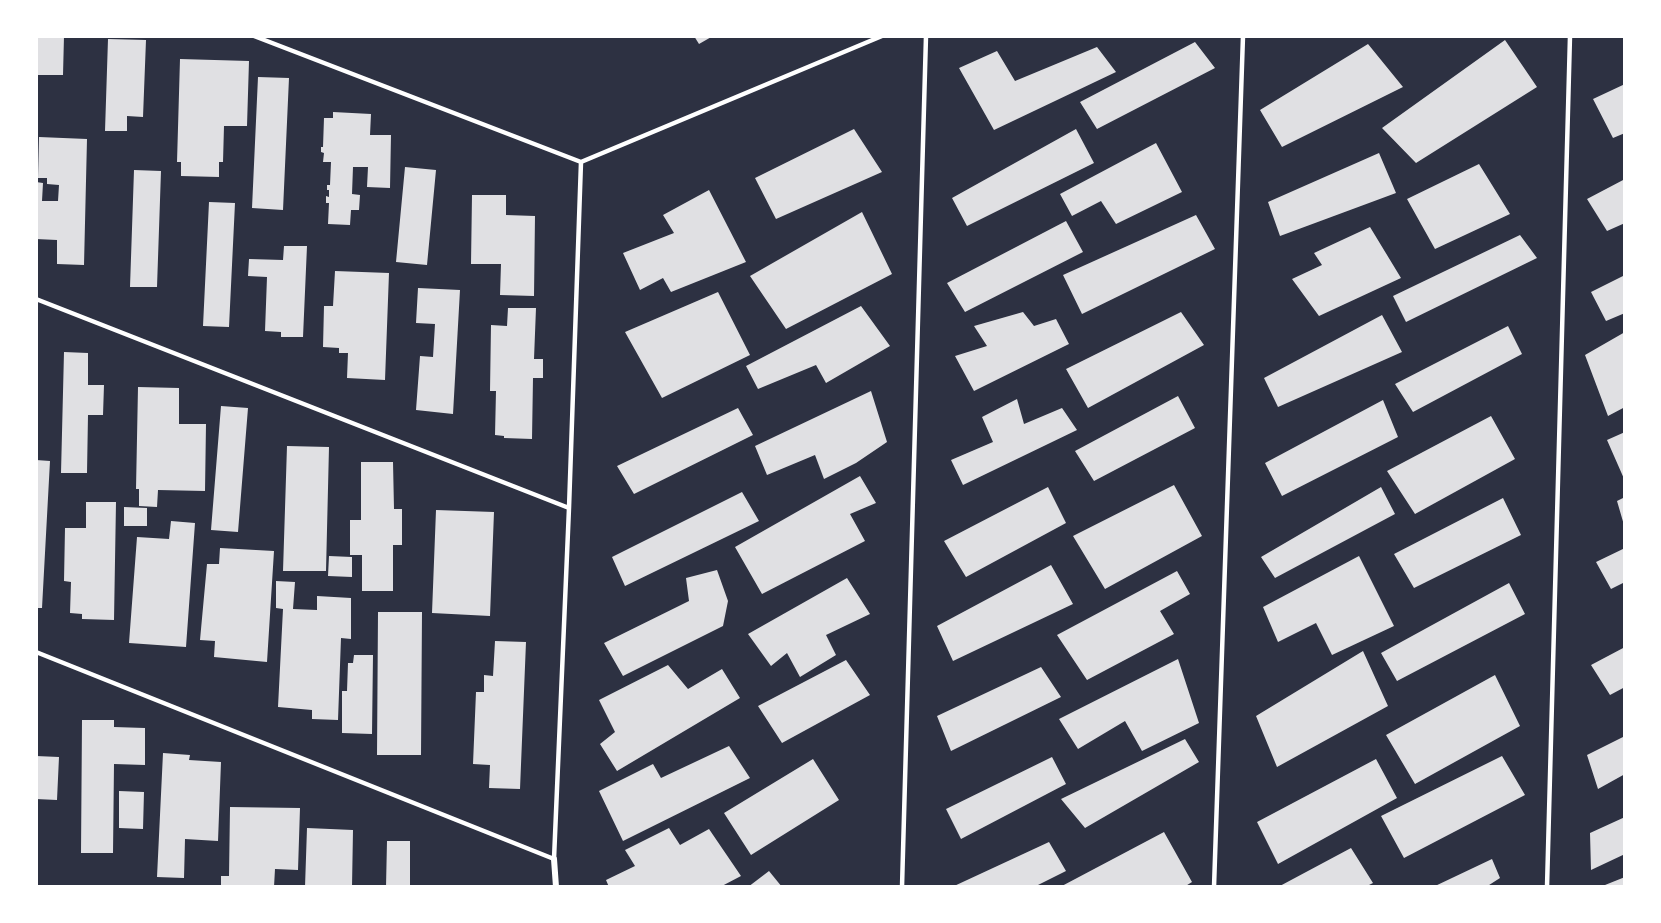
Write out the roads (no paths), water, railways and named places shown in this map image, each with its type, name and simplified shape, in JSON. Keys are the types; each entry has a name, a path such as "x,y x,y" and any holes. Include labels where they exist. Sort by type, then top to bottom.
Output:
{"street":[{"path":"554,859 556,887"}],"lane":[{"path":"254,36 581,162 882,36"},
{"path":"902,887 926,36"},
{"path":"1214,887 1243,36"},
{"path":"1547,887 1570,36"},
{"path":"36,652 554,859 581,162"},
{"path":"36,299 569,507"}]}
